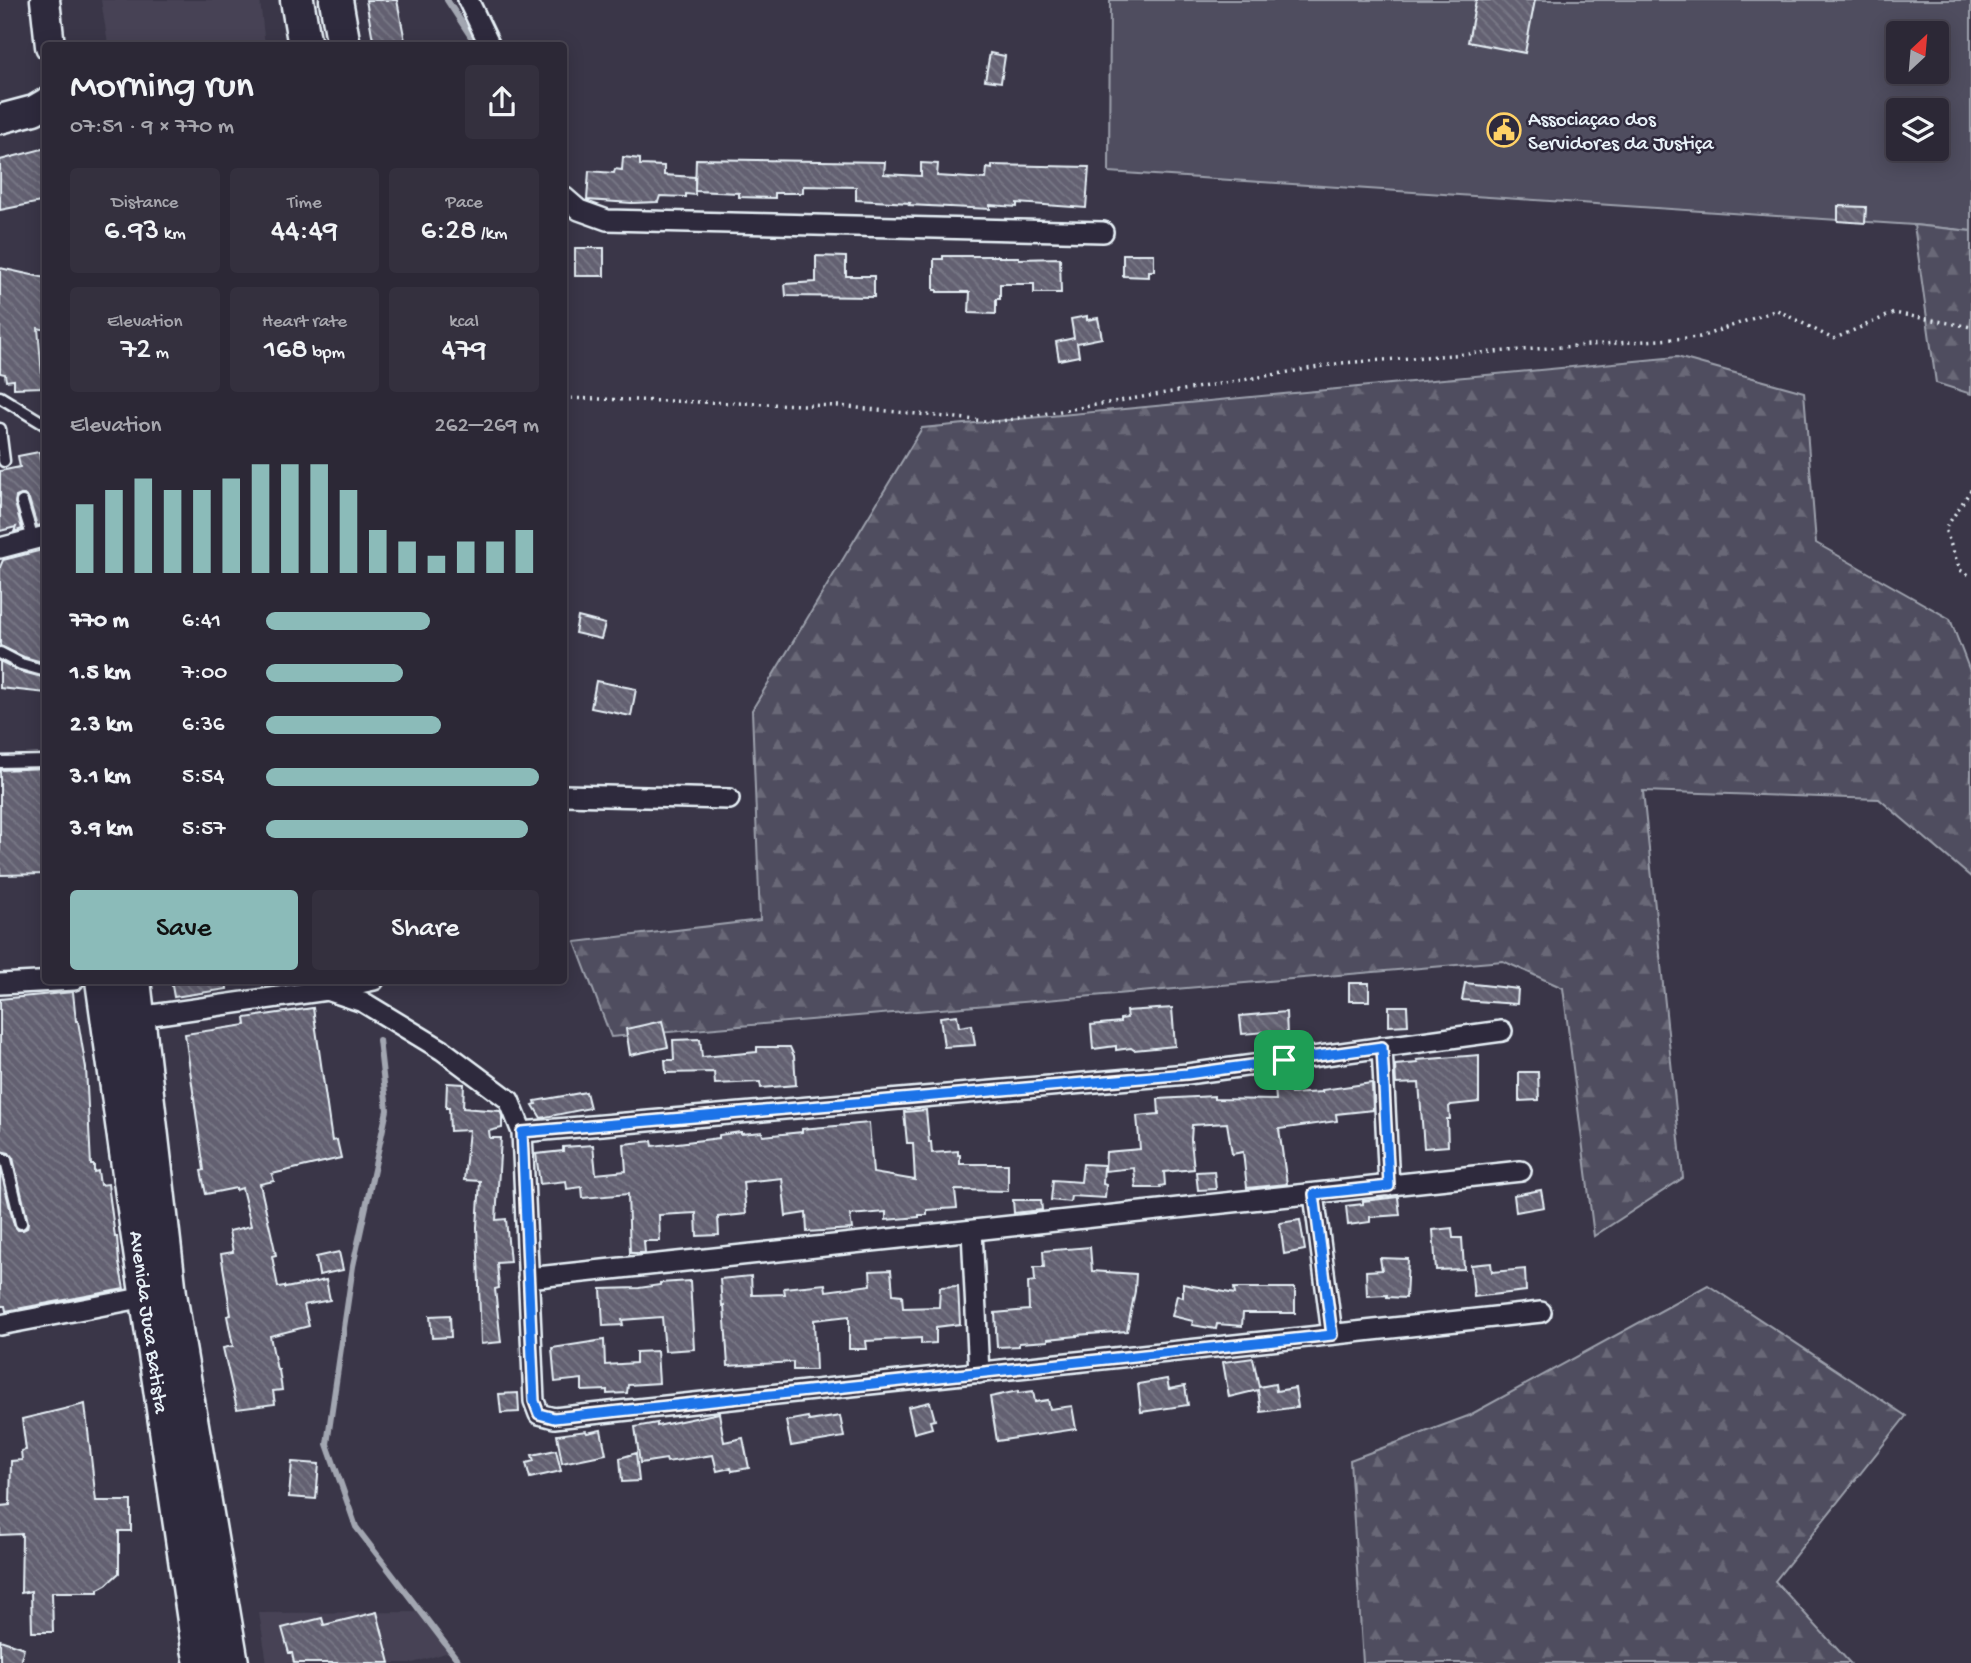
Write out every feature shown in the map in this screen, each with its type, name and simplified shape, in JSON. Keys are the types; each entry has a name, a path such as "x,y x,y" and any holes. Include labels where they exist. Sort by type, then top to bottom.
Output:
{"main road":[{"path":"297,0 304,42"},
{"path":"336,0 343,42"},
{"name":"Avenida Juca Batista","path":"103,984 201,1663"},
{"name":"Avenida Juca Batista","path":"134,984 170,1294 232,1663"}],"street":[{"path":"45,0 50,42"},
{"path":"468,0 488,42"},
{"path":"0,119 42,105"},
{"path":"567,200 579,211 607,220 1103,232"},
{"path":"0,548 39,538"},
{"path":"567,796 729,799"},
{"path":"0,984 42,982"},
{"path":"138,1017 355,984"},
{"path":"327,990 363,1002 442,1049 509,1100 522,1132 534,1401 539,1414 546,1418 1541,1312"},
{"path":"522,1132 1187,1074 1502,1031"},
{"path":"1382,1047 1389,1186"},
{"path":"528,1278 1521,1171"},
{"path":"1314,1194 1332,1335"},
{"path":"972,1231 979,1373"},
{"path":"0,1323 146,1297"}],"lane":[{"path":"0,397 42,423"},
{"path":"0,429 4,461"},
{"path":"22,502 39,538"},
{"path":"0,653 21,664 42,670"},
{"path":"0,762 42,761"},
{"path":"0,1158 6,1160 21,1223"}],"path":[{"path":"567,398 838,406 996,422 1342,363 1700,337 1777,310 1833,340 1894,313 1971,327"},
{"path":"1971,490 1945,529 1960,570 1971,576"}],"shaded area":[{"path":"101,0 260,0 265,42 108,42"},
{"path":"423,1612 449,1652 413,1663 267,1663 259,1613"}],"green space":[{"name":"Associaçao dos Servidores da Justiça","path":"1110,0 1971,0 1971,231 1109,172"},
{"path":"1914,225 1971,231 1971,394 1936,383"},
{"path":"1677,357 1804,392 1816,543 1950,619 1971,674 1971,877 1879,799 1643,791 1683,1178 1594,1236 1563,988 1503,961 611,1037 575,942 760,920 752,710 922,428"},
{"path":"1708,1285 1906,1416 1775,1581 1850,1663 1363,1663 1350,1460 1468,1416"}],"building":[{"path":"366,0 397,0 405,42 373,42"},
{"path":"1476,0 1535,0 1525,53 1468,42"},
{"path":"990,53 1005,56 1001,82 985,80"},
{"path":"42,149 42,202 0,210 0,160"},
{"path":"623,157 640,159 640,165 664,166 664,175 695,177 695,195 660,196 658,202 587,200 589,171 614,173 615,169 622,170"},
{"path":"696,159 885,162 884,174 921,176 921,163 938,164 937,176 986,179 987,168 992,169 992,165 1089,167 1086,208 1017,203 1017,207 990,205 990,209 856,200 856,187 803,186 803,193 775,193 775,198 739,197 739,193 695,191"},
{"path":"1838,206 1866,207 1865,223 1838,221"},
{"path":"575,248 604,248 604,276 575,276"},
{"path":"1123,254 1154,254 1154,271 1149,271 1149,277 1123,276"},
{"path":"816,256 846,257 846,276 874,276 874,297 786,296 785,284 816,282"},
{"path":"943,256 1060,258 1061,293 1034,293 1034,284 1000,284 996,314 969,313 970,292 934,290 934,259 943,259"},
{"path":"0,268 42,277 42,329 38,328 42,387 14,388 14,380 6,381 5,374 0,373"},
{"path":"1087,316 1087,320 1098,318 1102,338 1077,343 1079,356 1059,360 1056,342 1074,338 1071,319"},
{"path":"39,452 42,469 42,525 37,526 29,499 21,495 16,497 15,503 22,529 14,532 16,527 0,531 0,471 20,467 18,456"},
{"path":"42,550 42,662 0,646 0,567 3,560"},
{"path":"578,617 605,624 601,639 575,633"},
{"path":"0,661 19,671 42,677 42,693 0,688"},
{"path":"596,681 636,689 631,716 591,708"},
{"path":"42,768 42,874 0,875 0,770"},
{"path":"1349,983 1369,983 1369,1001 1349,1001"},
{"path":"1465,983 1518,989 1517,1004 1462,1000"},
{"path":"172,984 226,984 227,989 174,997"},
{"path":"73,992 86,1068 91,1165 94,1165 94,1172 98,1171 100,1185 108,1184 124,1289 6,1311 5,1306 0,1306 0,1167 14,1225 18,1230 23,1230 27,1228 28,1222 13,1158 9,1153 0,1151 0,999"},
{"path":"1389,1006 1407,1006 1408,1025 1389,1026"},
{"path":"313,1008 332,1141 337,1140 341,1158 272,1174 274,1181 260,1184 276,1255 272,1256 278,1287 326,1280 330,1300 304,1305 309,1326 270,1336 282,1390 273,1391 275,1404 237,1409 223,1348 233,1346 221,1254 233,1252 229,1231 251,1226 242,1188 206,1194 185,1034 246,1025 245,1018"},
{"path":"1172,1008 1175,1046 1134,1050 1116,1050 1116,1046 1093,1049 1091,1025 1120,1022 1120,1019 1127,1018 1126,1011"},
{"path":"1286,1012 1287,1035 1266,1036 1266,1032 1242,1034 1240,1016"},
{"path":"957,1015 959,1027 972,1025 975,1045 944,1047 940,1017"},
{"path":"662,1021 668,1047 630,1055 626,1029"},
{"path":"700,1039 702,1057 757,1052 757,1047 790,1047 794,1056 796,1085 761,1088 760,1082 715,1084 714,1072 666,1073 665,1060 674,1060 673,1040"},
{"path":"1479,1055 1479,1102 1451,1105 1450,1119 1447,1119 1448,1146 1424,1148 1419,1083 1396,1084 1395,1065 1418,1063 1417,1060"},
{"path":"1519,1072 1538,1072 1539,1100 1519,1101"},
{"path":"447,1083 464,1084 463,1108 500,1111 502,1116 502,1128 489,1131 490,1138 501,1138 496,1220 506,1219 510,1262 497,1263 499,1288 495,1289 501,1342 481,1344 477,1227 480,1181 464,1180 469,1130 450,1131 449,1108 446,1108"},
{"path":"1372,1083 1373,1110 1336,1114 1337,1121 1279,1129 1287,1184 1247,1188 1243,1152 1232,1154 1227,1123 1192,1125 1194,1169 1164,1172 1165,1185 1160,1186 1161,1188 1136,1188 1134,1168 1105,1171 1106,1152 1140,1149 1137,1116 1159,1114 1158,1099 1214,1096 1214,1099 1276,1100 1275,1087 1290,1086 1291,1094 1322,1092"},
{"path":"586,1092 590,1108 541,1118 533,1105 536,1104 535,1101"},
{"path":"926,1110 932,1153 958,1151 960,1164 1008,1164 1008,1191 955,1190 957,1208 927,1210 927,1215 919,1217 886,1220 886,1212 850,1215 852,1229 807,1232 806,1213 786,1216 782,1178 743,1182 746,1214 718,1217 719,1235 697,1236 696,1213 659,1215 660,1241 644,1241 645,1253 630,1253 628,1194 583,1198 582,1187 567,1189 566,1181 540,1184 536,1154 563,1151 563,1147 593,1145 596,1174 626,1171 624,1144 652,1141 653,1146 719,1138 719,1135 741,1132 762,1132 763,1136 802,1132 802,1129 869,1123 873,1173 915,1180 913,1143 907,1143 904,1112"},
{"path":"1083,1164 1104,1165 1105,1198 1071,1196 1070,1202 1051,1200 1053,1180 1081,1182"},
{"path":"1214,1171 1216,1189 1198,1190 1196,1172"},
{"path":"1541,1190 1544,1207 1516,1212 1514,1195"},
{"path":"1398,1197 1400,1215 1370,1217 1370,1222 1348,1225 1346,1206"},
{"path":"1013,1200 1041,1200 1042,1210 1014,1213"},
{"path":"1300,1220 1305,1250 1284,1254 1280,1223"},
{"path":"1452,1228 1453,1238 1462,1238 1464,1269 1436,1270 1433,1230"},
{"path":"1090,1247 1092,1271 1136,1274 1127,1331 1077,1335 1019,1343 1019,1346 997,1347 995,1313 1029,1310 1028,1282 1035,1281 1034,1267 1044,1267 1043,1251"},
{"path":"339,1252 343,1270 319,1275 316,1257"},
{"path":"1380,1258 1408,1259 1406,1298 1367,1296 1366,1271 1382,1270"},
{"path":"1491,1263 1492,1272 1525,1269 1526,1291 1474,1297 1471,1265"},
{"path":"891,1270 893,1294 902,1295 903,1308 939,1307 940,1287 958,1286 960,1324 936,1327 936,1343 921,1344 921,1338 866,1341 867,1349 849,1349 849,1316 814,1320 816,1370 793,1370 793,1362 728,1366 720,1279 751,1276 752,1295 785,1294 784,1288 825,1284 826,1291 871,1285 870,1271"},
{"path":"690,1281 694,1349 665,1351 662,1317 622,1320 623,1325 603,1326 601,1289 639,1288"},
{"path":"1183,1284 1235,1294 1234,1288 1295,1288 1295,1313 1243,1313 1242,1326 1217,1324 1216,1329 1192,1325 1193,1321 1172,1316 1177,1295 1183,1297"},
{"path":"450,1315 451,1337 432,1338 430,1316"},
{"path":"604,1340 605,1365 636,1363 636,1352 657,1351 659,1383 628,1385 627,1393 607,1394 607,1390 582,1391 582,1379 555,1382 552,1348"},
{"path":"1253,1358 1259,1387 1275,1384 1276,1391 1295,1388 1298,1407 1261,1412 1258,1390 1229,1397 1223,1362"},
{"path":"1167,1379 1169,1389 1185,1386 1188,1405 1141,1412 1138,1384"},
{"path":"1033,1391 1035,1402 1048,1400 1050,1409 1072,1406 1076,1429 997,1441 990,1397"},
{"path":"518,1393 519,1412 501,1413 499,1394"},
{"path":"930,1402 935,1420 930,1421 932,1428 914,1433 908,1407"},
{"path":"85,1404 96,1501 131,1501 131,1531 119,1531 119,1573 98,1589 98,1592 52,1592 53,1632 32,1632 31,1591 21,1593 22,1534 0,1535 0,1506 10,1505 11,1461 22,1460 21,1451 26,1450 22,1419"},
{"path":"719,1413 724,1442 743,1438 749,1468 717,1471 713,1455 640,1463 635,1427 657,1423 657,1426"},
{"path":"840,1416 844,1437 791,1446 786,1421 808,1417 809,1421"},
{"path":"601,1430 606,1454 562,1463 557,1435"},
{"path":"556,1450 561,1471 530,1478 526,1463 534,1461 532,1455"},
{"path":"636,1453 639,1481 622,1482 620,1458"},
{"path":"292,1462 319,1464 316,1499 289,1497"},
{"path":"377,1612 390,1663 294,1663 282,1628 322,1618 324,1625"},
{"path":"0,1640 24,1648 20,1663 0,1663"}],"waterway":[{"path":"447,0 474,42"},
{"path":"379,1040 387,1110 353,1266 327,1444 356,1527 460,1663"}],"place":[{"name":"Associaçao dos Servidores da Justiça","path":"1504,130"}],"route":[{"path":"1382,1047 1389,1186 1314,1194 1332,1335 554,1418 546,1418 539,1414 536,1408 522,1132 1187,1074 1284,1060 1382,1047"}]}
